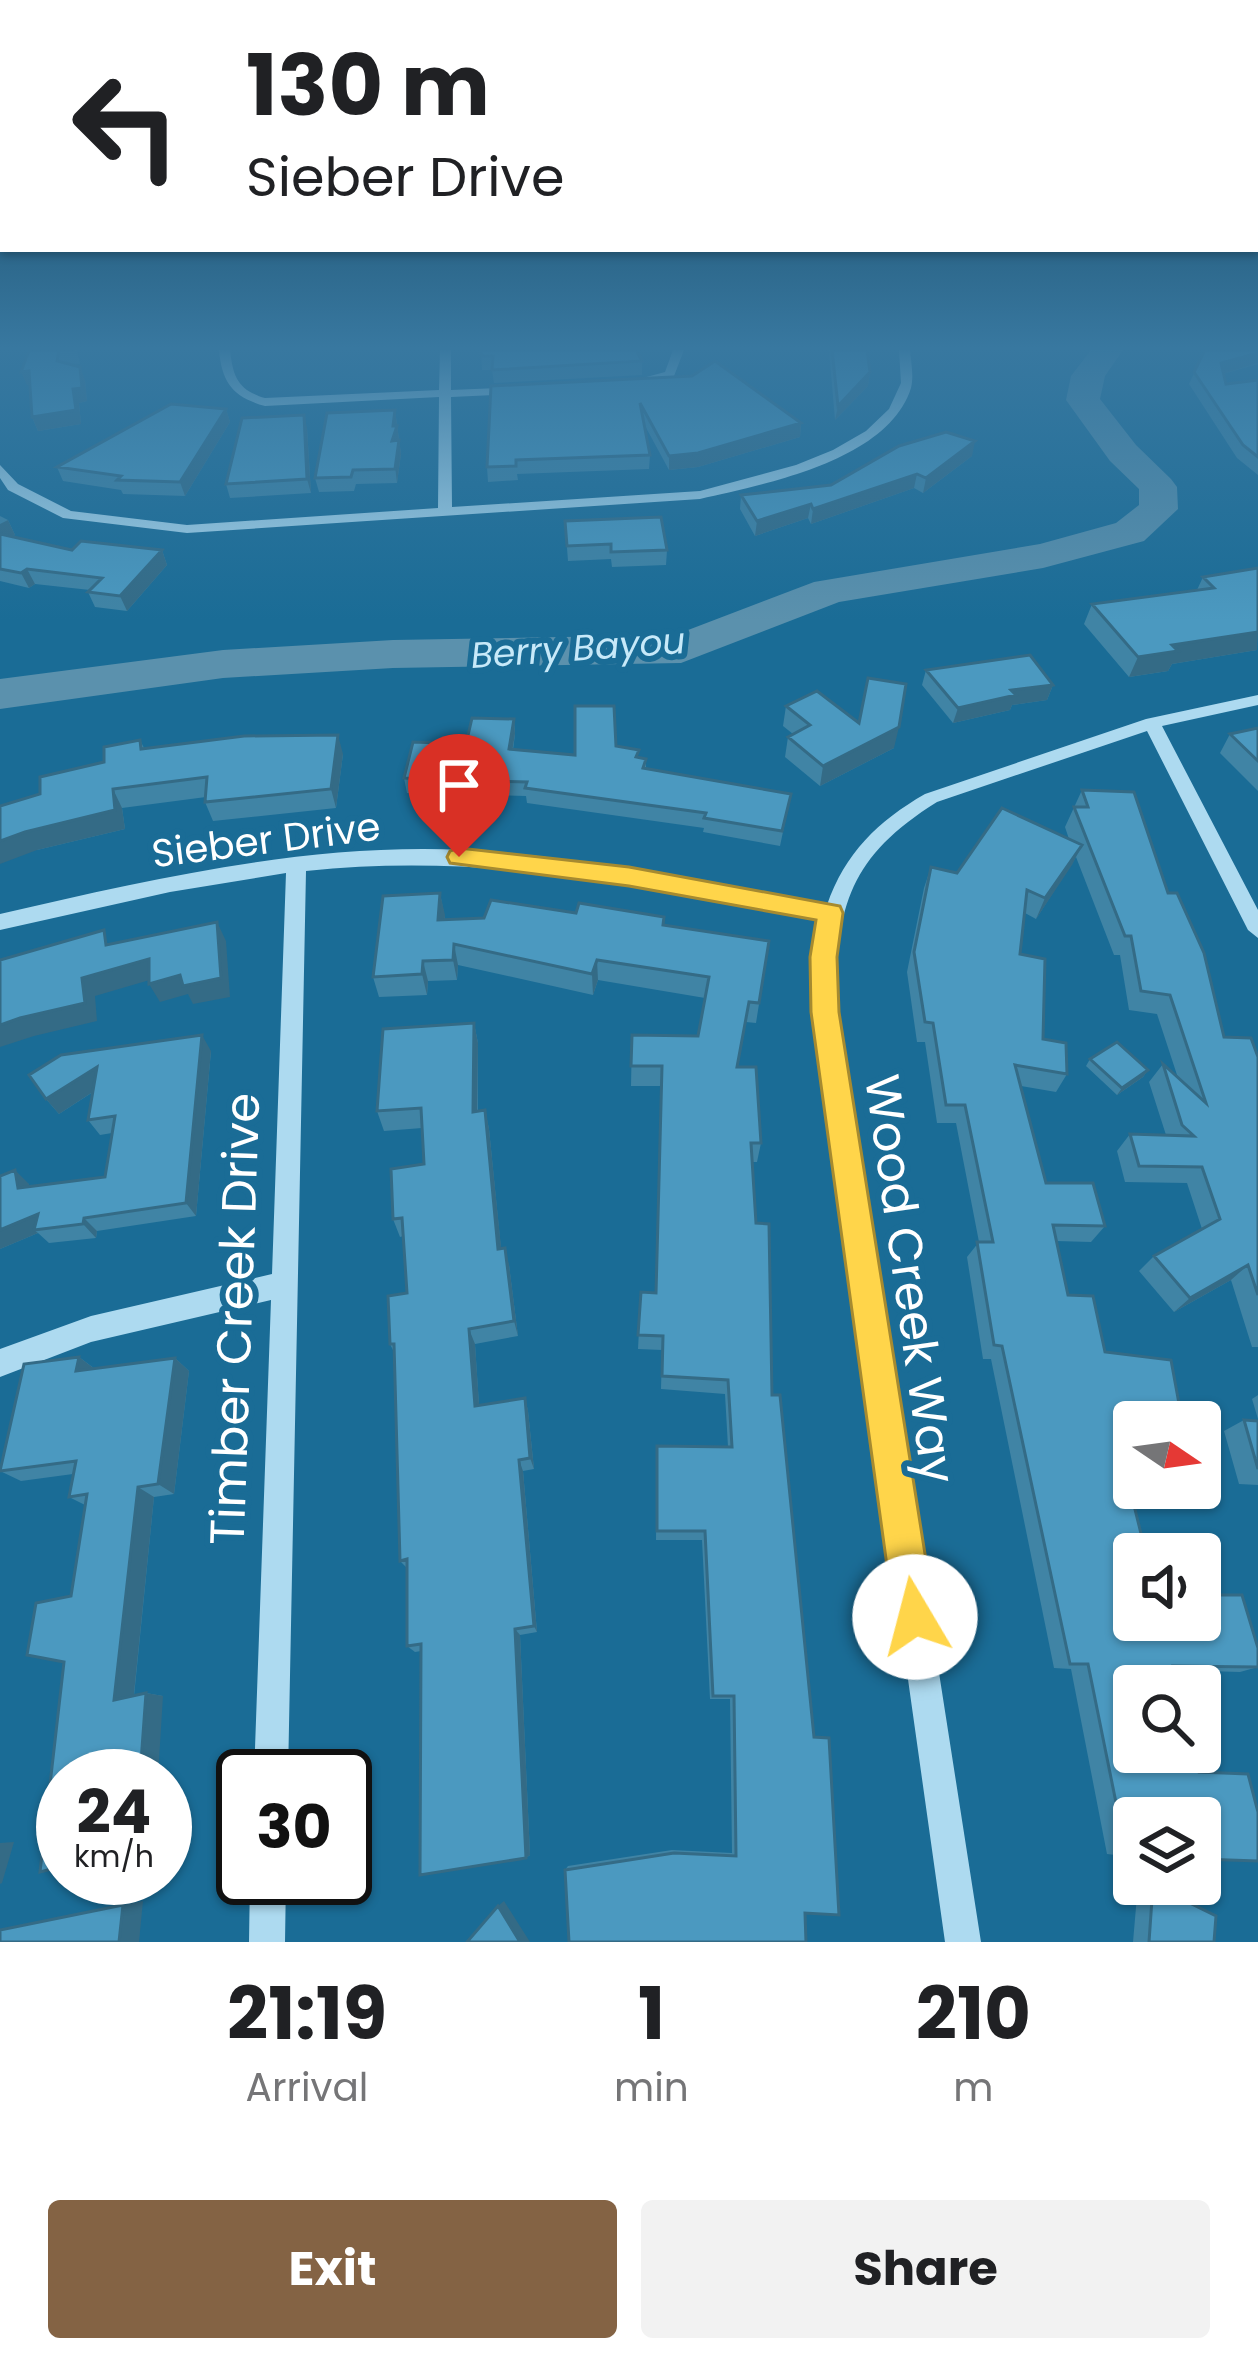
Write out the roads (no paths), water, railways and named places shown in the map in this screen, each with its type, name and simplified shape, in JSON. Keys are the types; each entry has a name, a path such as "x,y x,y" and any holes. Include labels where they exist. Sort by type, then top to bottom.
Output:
{"street":[{"path":"445,512 446,441"},
{"path":"0,469 13,487 68,515 187,529 700,495 766,480 834,456 860,441"},
{"path":"830,913 871,838 899,814 966,784 1152,723 1258,700"},
{"path":"1152,723 1258,930"},
{"name":"Sieber Drive","path":"0,922 119,894 296,865 459,857 629,876 830,913"},
{"name":"Timber Creek Drive","path":"272,1749 296,865"},
{"name":"Wood Creek Way","path":"830,913 824,957 825,1012 963,1942"},
{"path":"0,1363 91,1329 284,1284"},
{"path":"267,1942 268,1905"}],"waterway":[{"name":"Berry Bayou","path":"0,694 223,664 393,654 681,649 829,591 1043,556 1130,532 1158,509 1158,487 1114,441"}]}
